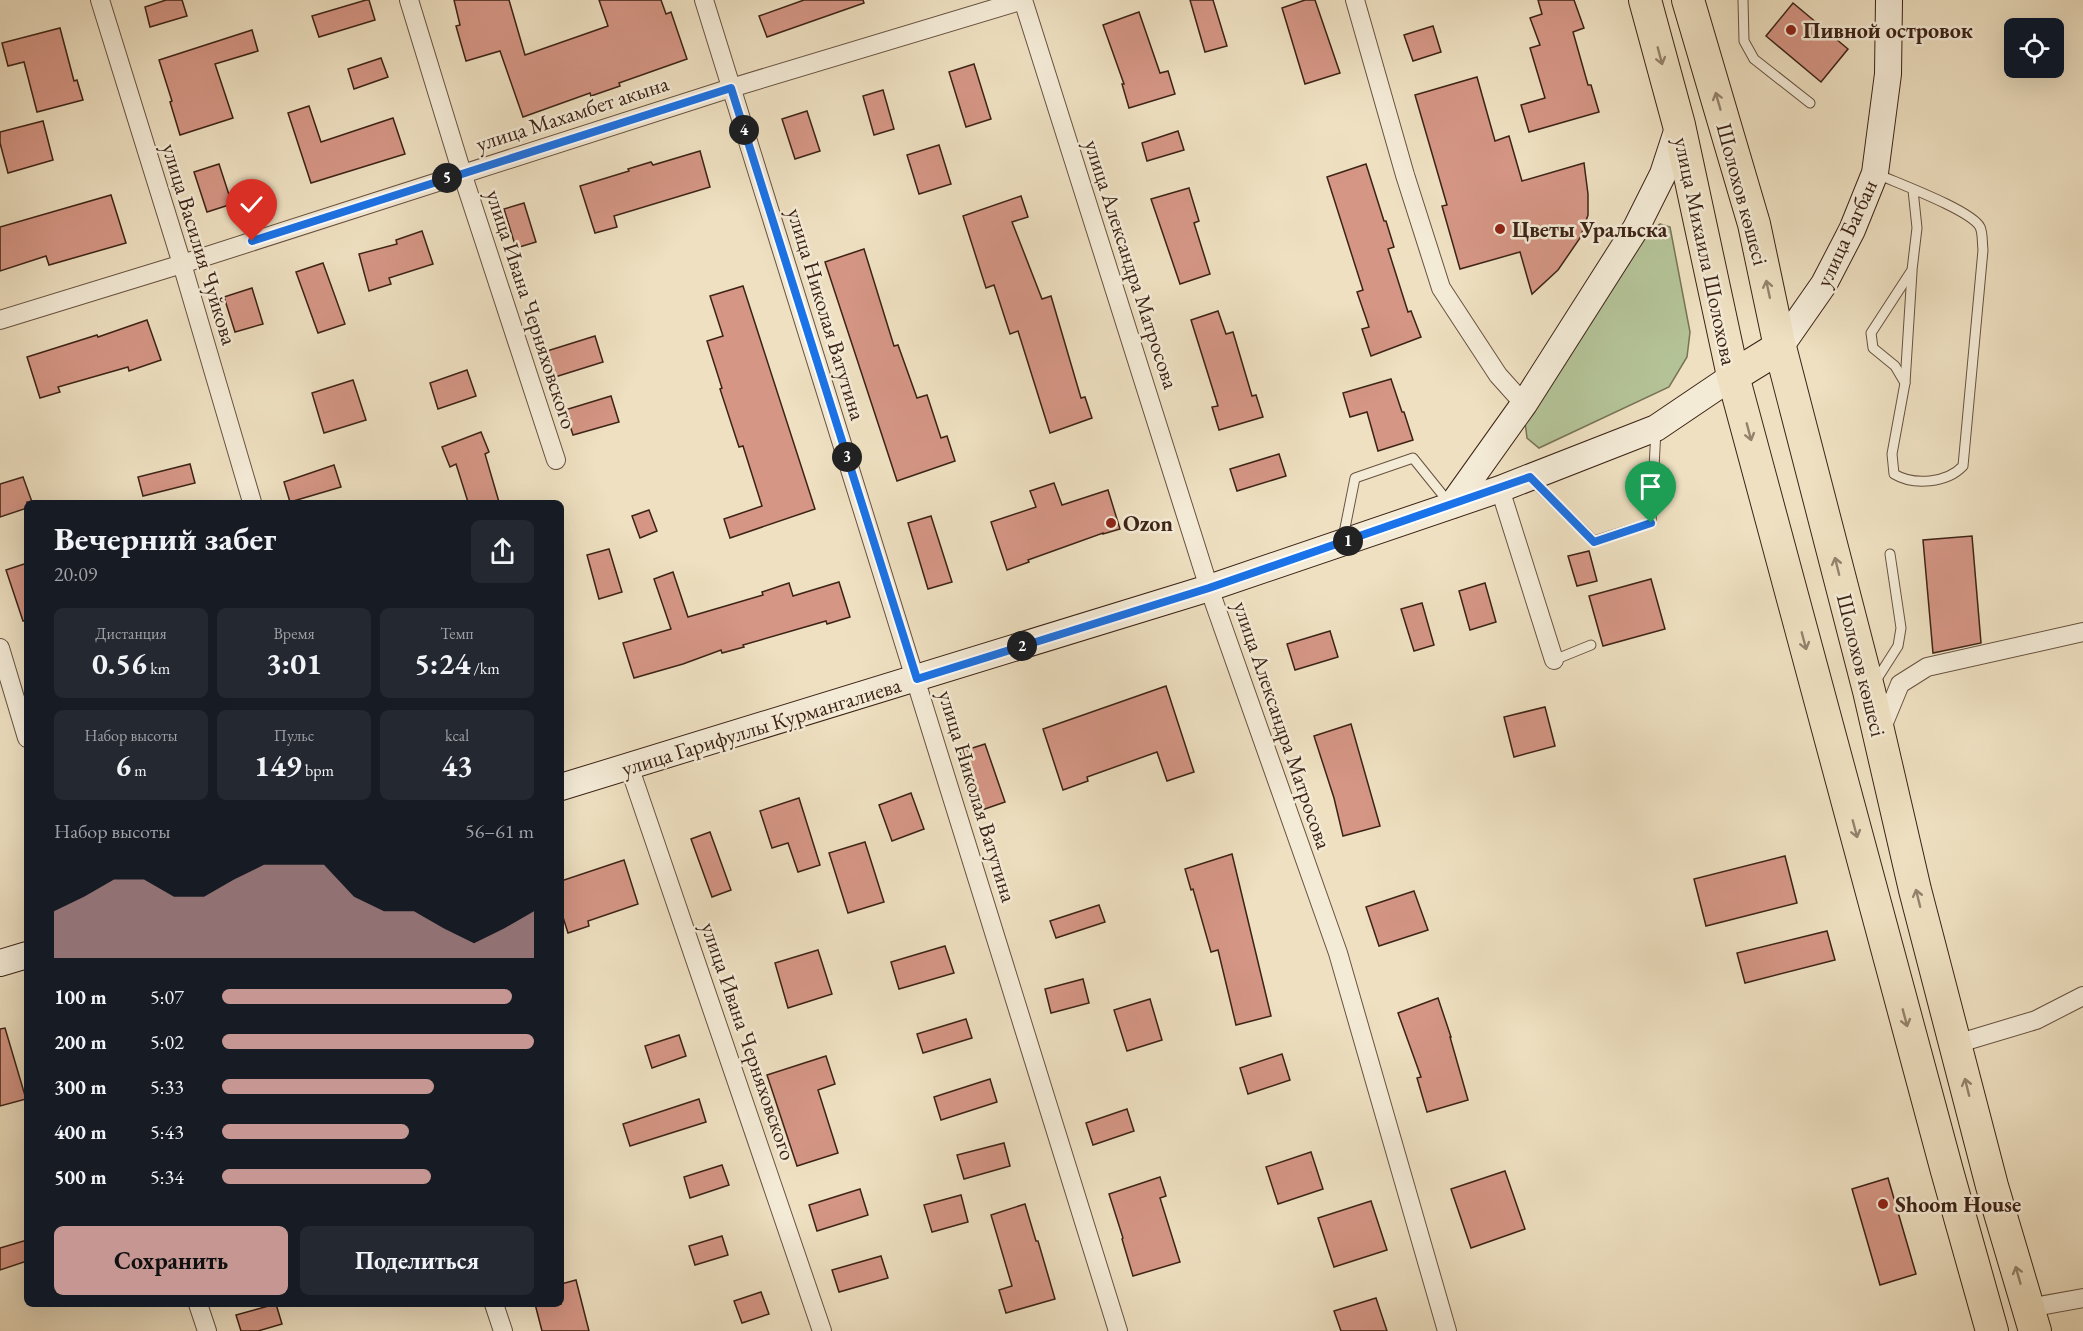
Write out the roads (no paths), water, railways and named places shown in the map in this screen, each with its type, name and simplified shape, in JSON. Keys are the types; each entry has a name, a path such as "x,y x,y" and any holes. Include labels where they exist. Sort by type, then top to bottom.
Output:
{"highway":[{"name":"Шолохов көшесі","path":"1645,0 1679,125"},
{"name":"Шолохов көшесі","path":"1688,0 1754,224 1780,347 1869,691 1916,890 1992,1186 2031,1320"},
{"name":"улица Михаила Шолохова","path":"1679,125 1733,376"},
{"path":"1780,347 1733,376 1947,1172 1992,1331"}],"street":[{"name":"улица Василия Чуйкова","path":"100,0 182,264 251,500"},
{"name":"улица Ивана Черняховского","path":"409,0 462,173 556,460"},
{"name":"улица Николая Ватутина","path":"704,0 1119,1331"},
{"name":"улица Махамбет акына","path":"0,320 731,88 1023,0"},
{"name":"улица Александра Матросова","path":"1023,0 1209,588 1338,953 1447,1331"},
{"path":"1355,0 1405,175 1441,288 1498,375 1524,404"},
{"name":"улица Багбан","path":"1780,347 1824,284 1852,230 1875,173 1888,74 1889,0"},
{"path":"1452,506 1524,404 1636,228 1663,174 1679,125"},
{"name":"улица Гарифуллы Курмангалиева","path":"564,786 1209,588 1452,506 1656,428 1733,376"},
{"path":"1500,489 1554,660"},
{"path":"1879,735 1900,684 1927,667 2083,632"},
{"path":"0,648 24,728"},
{"name":"улица Ивана Черняховского","path":"630,766 822,1331"},
{"path":"0,963 24,956"},
{"path":"1956,1044 2036,1020 2083,996"},
{"path":"2031,1320 2083,1298"},
{"path":"199,1307 207,1331"},
{"path":"495,1307 503,1331"}],"lane":[{"path":"1743,0 1744,41 1754,60 1810,103"},
{"path":"1875,173 1969,215 1980,227 1983,250 1964,466 1955,475 1938,480 1903,479 1894,474 1892,454 1905,383 1917,228 1913,190"},
{"path":"1905,383 1895,366 1873,348 1871,333 1912,270"},
{"path":"1530,477 1594,542 1651,523 1656,428"},
{"path":"1342,543 1355,478 1413,458 1452,506"},
{"path":"1869,691 1898,646 1901,628 1890,554"},
{"path":"1554,660 1591,645"}],"place":[{"name":"Пивной островок","path":"1791,30"},
{"name":"Цветы Уральска","path":"1500,229"},
{"name":"Ozon","path":"1111,523"},
{"name":"Shoom House","path":"1883,1204"}]}
